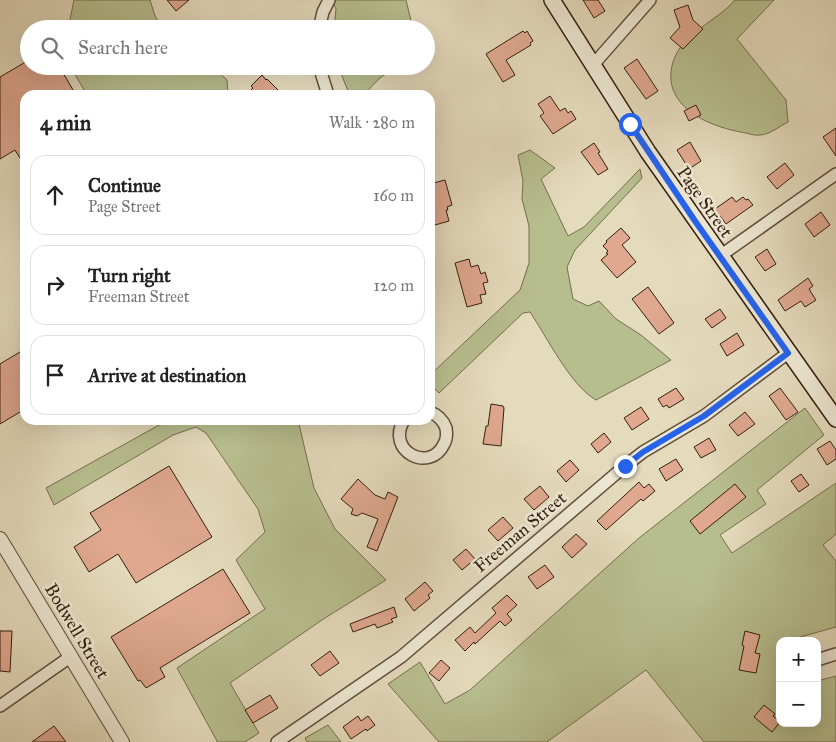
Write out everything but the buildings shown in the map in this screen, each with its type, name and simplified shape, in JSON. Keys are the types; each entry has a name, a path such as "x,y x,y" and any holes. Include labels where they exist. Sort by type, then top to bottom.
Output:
{"main road":[{"name":"Page Street","path":"552,0 648,152 836,419"}],"street":[{"path":"321,20 329,0"},
{"path":"593,64 650,0"},
{"path":"322,75 326,90"},
{"path":"720,256 836,174"},
{"name":"Freeman Street","path":"277,742 401,657 625,466 650,448 704,416 788,353"},
{"path":"402,425 399,434 400,442 404,449 417,457 431,456 443,447 446,440 445,425 435,415"},
{"name":"Bodwell Street","path":"0,539 122,742"},
{"path":"821,659 836,654"},
{"path":"0,706 70,657"}],"green space":[{"path":"74,0 150,0 157,20 70,20"},
{"path":"332,0 406,0 411,20 335,20 336,9"},
{"path":"735,0 774,0 737,39 786,100 788,122 763,135 753,135 728,129 701,119 689,111 673,90 671,77 673,62 677,52 692,35 719,15"},
{"path":"75,75 222,75 227,80 228,90 84,90"},
{"path":"342,75 385,75 369,90 348,90"},
{"path":"530,150 555,168 541,179 568,236 584,227 640,169 642,178 575,250 567,267 573,299 588,306 599,301 616,319 641,335 671,360 596,400 586,393 568,372 530,312 523,313 439,393 435,389 435,370 520,290 529,263 529,226 522,199 523,181 518,155"},
{"path":"805,408 824,435 757,490 766,504 720,535 732,553 836,483 836,534 823,545 836,561 836,627 800,637 776,637 776,727 821,727 821,680 836,676 836,742 704,742 646,670 547,742 439,742 388,684 420,662 445,704 470,690 639,538"},
{"path":"159,425 299,425 314,488 335,529 386,580 325,618 230,683 259,733 245,742 217,742 177,668 265,609 236,560 265,532 258,509 206,433 196,427 173,435 54,505 46,488"},
{"path":"328,725 341,742 307,742 305,738"}],"route":[{"path":"625,466 643,452 704,416 788,353 695,221 630,124"}]}
